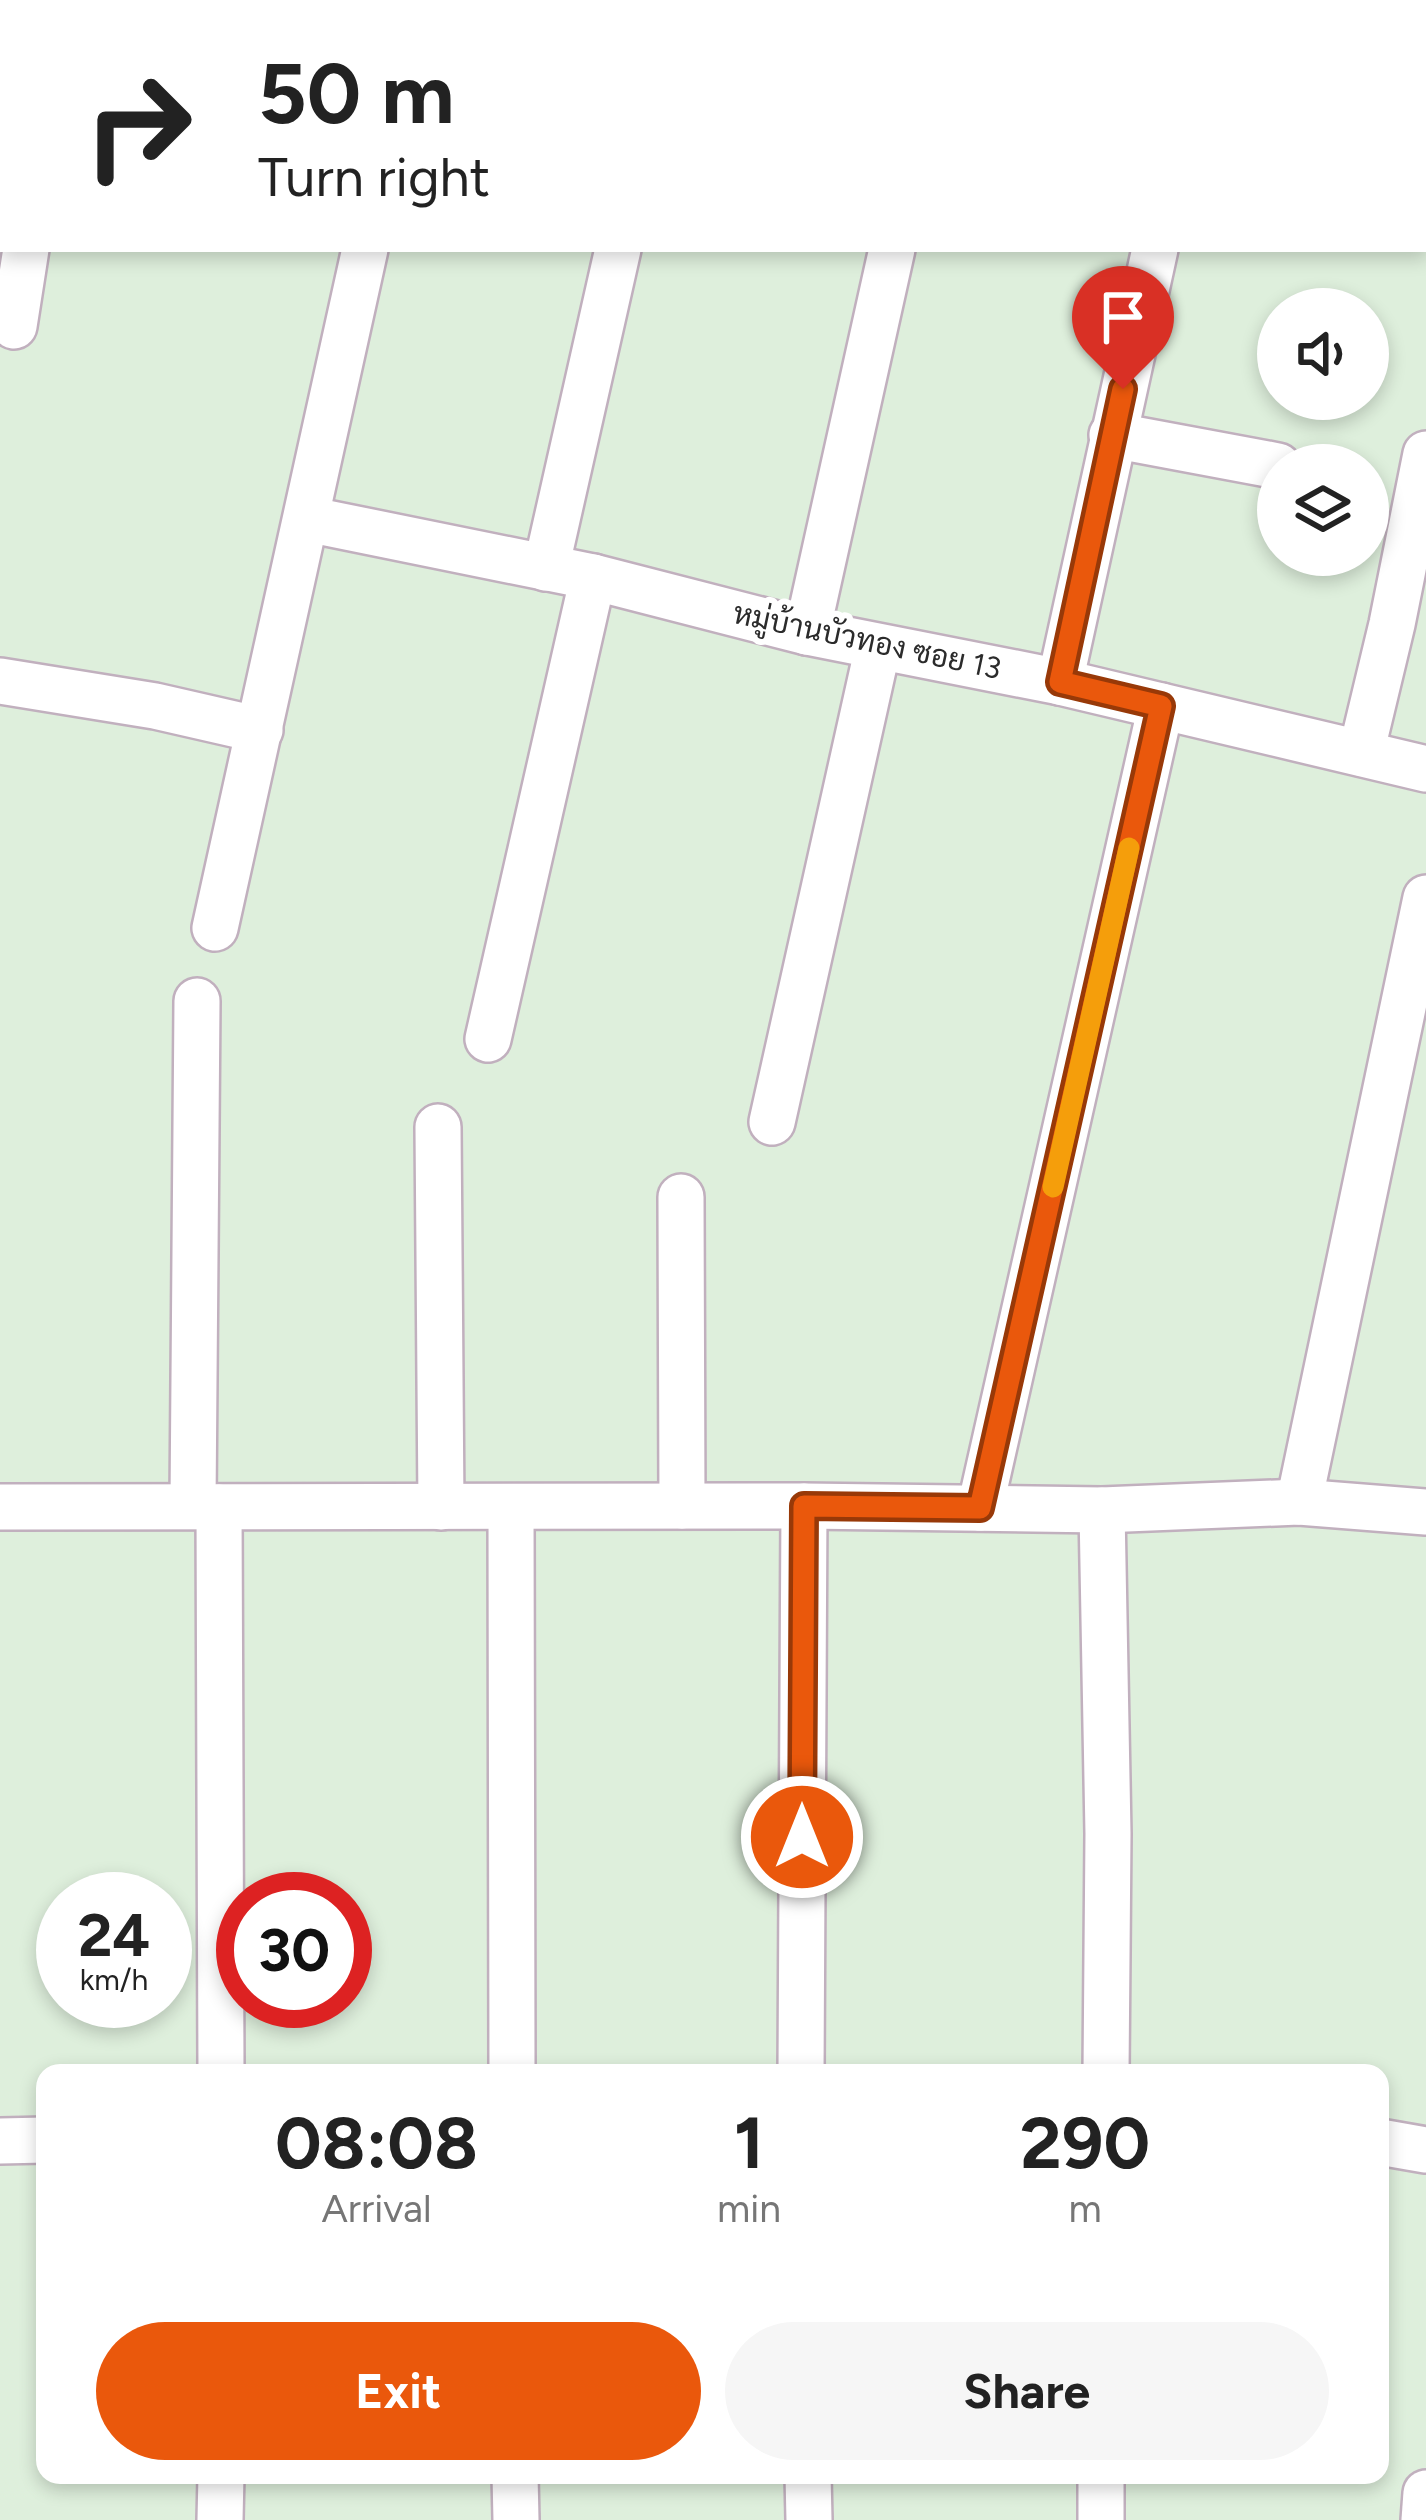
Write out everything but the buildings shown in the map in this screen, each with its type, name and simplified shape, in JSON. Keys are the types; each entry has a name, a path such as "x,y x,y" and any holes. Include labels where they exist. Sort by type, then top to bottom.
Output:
{"street":[{"path":"14,326 26,252"},
{"path":"215,928 364,252"},
{"path":"546,568 617,252"},
{"path":"807,632 891,252"},
{"path":"1060,682 1154,252"},
{"path":"1112,435 1257,462"},
{"path":"1361,753 1409,626 1426,454"},
{"name":"หมู่บ้านบัวทอง ซอย 13","path":"307,519 593,577 807,632 1060,682 1426,769"},
{"path":"488,1039 593,577"},
{"path":"772,1122 878,646"},
{"path":"0,682 155,706 260,730"},
{"path":"980,1508 1161,706"},
{"path":"1299,1502 1426,898"},
{"path":"197,1001 220,2064"},
{"path":"438,1126 441,1507"},
{"path":"681,1197 682,1506"},
{"path":"0,1507 1102,1510 1299,1502 1426,1512"},
{"path":"801,2064 804,1506"},
{"path":"512,1507 512,2064"},
{"path":"1102,1510 1108,1834 1106,2064"},
{"path":"0,2141 36,2140"},
{"path":"1389,2144 1426,2150"},
{"path":"220,2484 220,2520"},
{"path":"515,2484 516,2520"},
{"path":"808,2484 809,2520"},
{"path":"1101,2484 1101,2520"},
{"path":"1424,2520 1426,2493"}],"slow traffic":[{"path":"1053,1187 1129,848"}],"route":[{"path":"802,1837 804,1506 980,1508 1161,706 1060,682 1123,389"}]}
